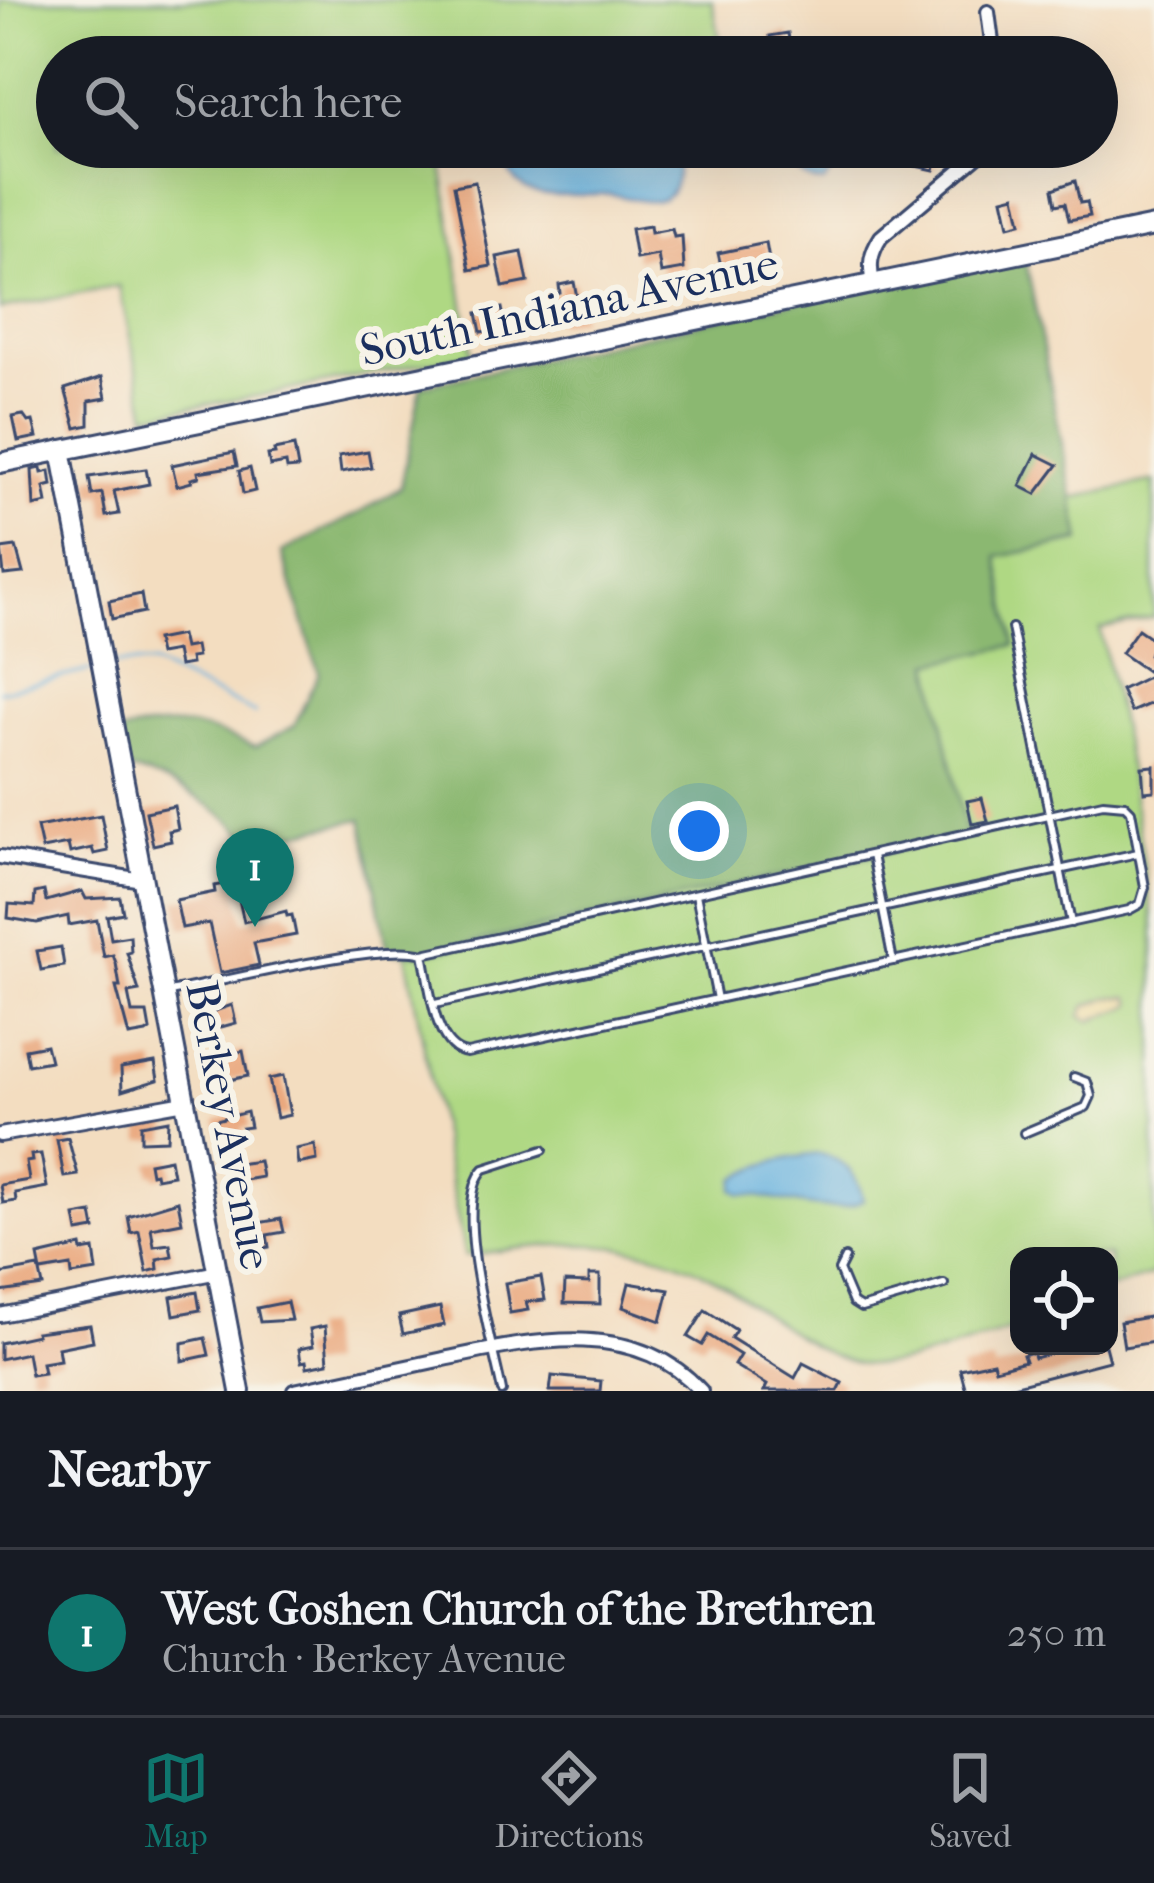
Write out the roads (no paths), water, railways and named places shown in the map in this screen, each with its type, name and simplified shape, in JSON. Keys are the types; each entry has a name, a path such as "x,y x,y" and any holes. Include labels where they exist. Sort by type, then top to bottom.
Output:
{"street":[{"path":"988,12 991,36"},
{"path":"873,284 869,265 881,237 963,168"},
{"name":"South Indiana Avenue","path":"0,463 1154,226"},
{"name":"Berkey Avenue","path":"61,450 240,1391"},
{"path":"0,857 142,880"},
{"path":"0,1135 185,1102"},
{"path":"0,1315 218,1272"},
{"path":"294,1391 562,1339 618,1344 667,1362 700,1391"}],"lane":[{"path":"1012,628 1071,923"},
{"path":"165,993 351,957 405,950 423,954 1103,802 1125,805 1131,812 1145,887 1140,904 1071,923 467,1054 456,1052 444,1040 423,954"},
{"path":"435,1004 1138,853"},
{"path":"872,855 893,961"},
{"path":"696,894 717,999"},
{"path":"1024,1133 1086,1107 1090,1089 1087,1082 1074,1077"},
{"path":"502,1391 474,1242 472,1189 484,1169 543,1150"},
{"path":"844,1258 839,1270 843,1285 861,1308 944,1284"}],"water":[{"path":"508,168 677,168 672,189 657,201 541,193 515,180"},
{"path":"798,168 833,168 824,183"},
{"path":"820,1154 849,1170 863,1200 821,1207 734,1189 736,1179 755,1168"}],"waterway":[{"path":"115,664 152,664 255,713"},
{"path":"0,691 91,670"}],"place":[{"name":"West Goshen Church of the Brethren","path":"255,927"}]}
